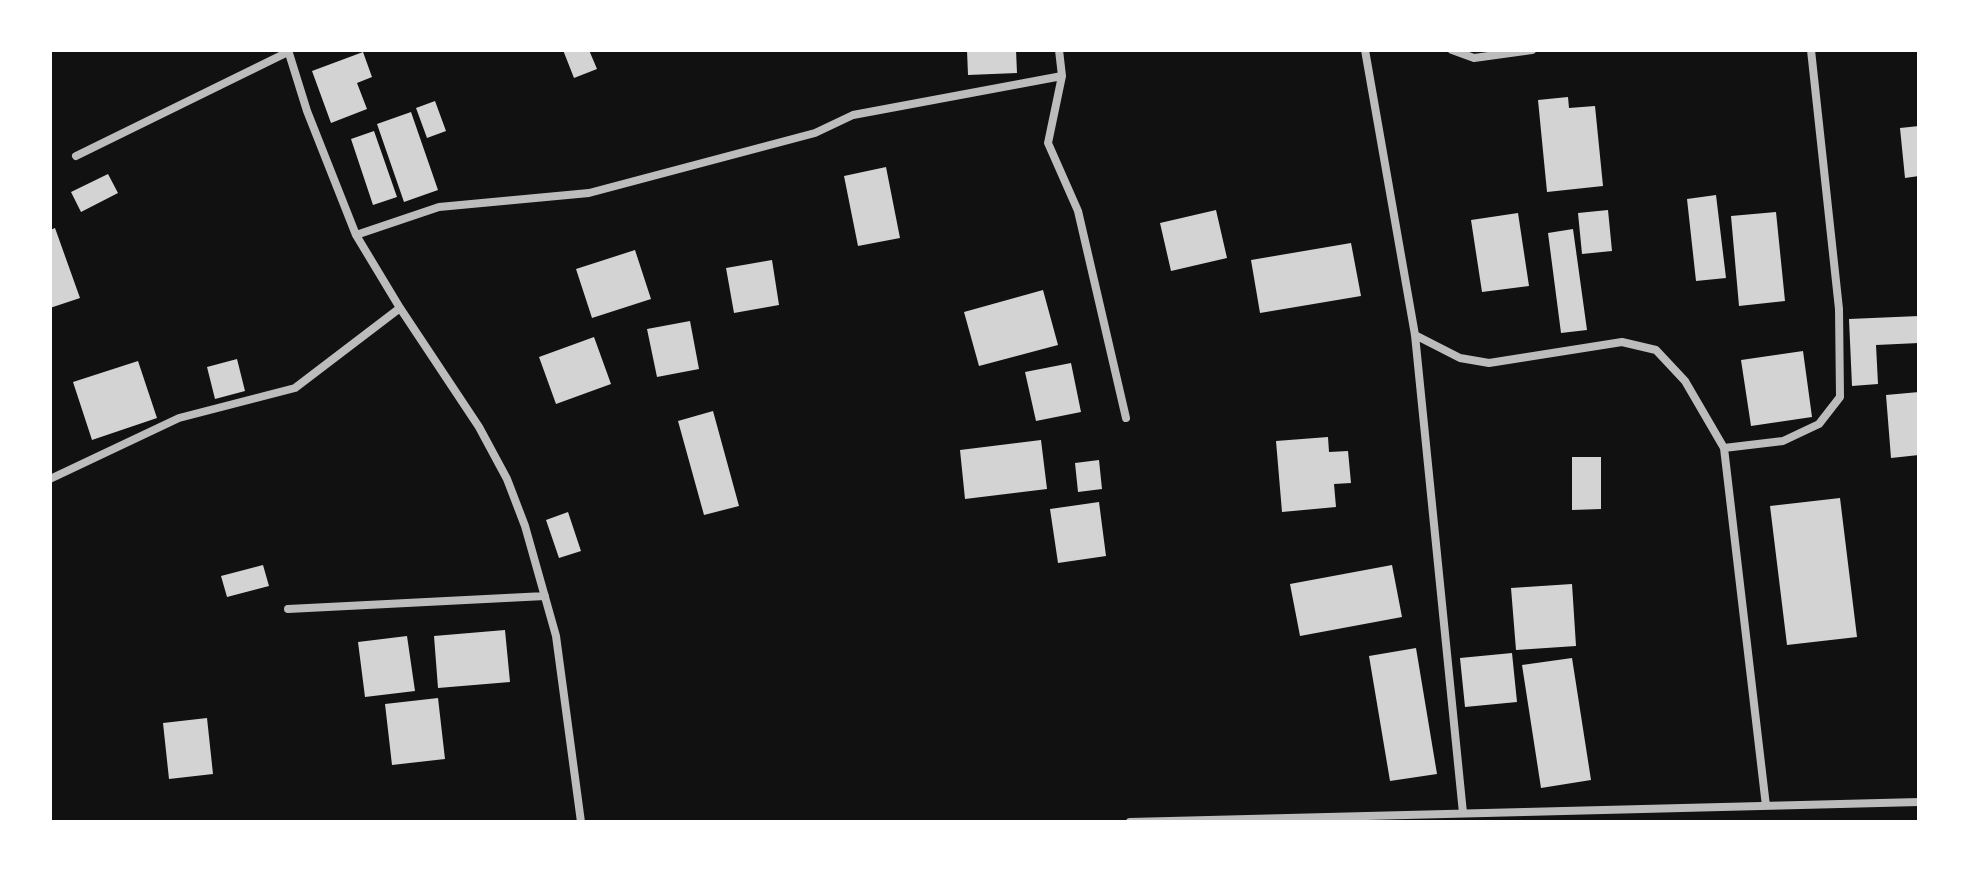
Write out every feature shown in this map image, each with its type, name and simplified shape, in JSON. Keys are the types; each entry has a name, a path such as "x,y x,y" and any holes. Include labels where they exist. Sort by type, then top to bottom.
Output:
{"street":[{"path":"1059,50 1062,76 1048,143 1078,211 1126,418"},
{"path":"1365,50 1415,335 1463,813"},
{"path":"1452,50 1474,58 1532,50"},
{"path":"1724,448 1783,441 1819,424 1840,397 1839,309 1811,50"},
{"path":"76,156 288,51 312,124 356,235 479,427 507,479 525,526 556,636 581,822"},
{"path":"356,235 439,207 589,193 815,133 853,115 1062,76"},
{"path":"50,479 179,418 295,388 400,308"},
{"path":"1415,335 1460,358 1489,363 1622,342 1656,350 1685,381 1724,448 1766,806"},
{"path":"288,609 545,596"},
{"path":"1130,822 1919,802"}],"building":[{"path":"563,50 589,50 597,69 574,78"},
{"path":"967,50 1016,50 1017,73 968,75"},
{"path":"363,52 372,77 357,83 367,109 331,123 312,71"},
{"path":"1568,97 1569,108 1595,106 1603,186 1547,192 1538,100"},
{"path":"435,101 446,131 427,138 416,108"},
{"path":"411,112 438,190 404,202 377,124"},
{"path":"1919,126 1919,176 1905,178 1900,128"},
{"path":"374,131 397,197 373,205 351,139"},
{"path":"886,167 900,238 858,246 844,176"},
{"path":"108,174 118,193 81,212 71,192"},
{"path":"1716,195 1726,278 1696,281 1687,199"},
{"path":"1216,210 1227,258 1171,271 1160,223"},
{"path":"1608,210 1612,251 1582,254 1578,213"},
{"path":"1776,212 1785,301 1739,306 1731,216"},
{"path":"1518,213 1529,286 1482,292 1471,220"},
{"path":"55,228 80,298 50,308 50,230"},
{"path":"1573,229 1587,330 1561,333 1548,233"},
{"path":"1351,243 1361,296 1260,313 1251,260"},
{"path":"635,250 651,299 592,318 576,269"},
{"path":"772,260 779,305 734,313 726,268"},
{"path":"1043,290 1058,345 979,366 964,312"},
{"path":"1919,316 1919,343 1876,345 1878,384 1852,386 1849,319"},
{"path":"690,321 699,369 657,377 647,329"},
{"path":"594,337 611,384 556,404 539,357"},
{"path":"1803,351 1812,417 1751,426 1741,360"},
{"path":"237,359 245,391 215,399 207,367"},
{"path":"138,361 157,418 92,440 73,382"},
{"path":"1071,363 1081,412 1036,421 1025,372"},
{"path":"1919,392 1919,455 1891,458 1886,395"},
{"path":"713,411 739,506 704,515 678,421"},
{"path":"1328,437 1329,452 1348,451 1351,483 1334,484 1336,507 1282,512 1276,441"},
{"path":"1041,440 1047,489 965,499 960,450"},
{"path":"1572,457 1601,457 1601,509 1572,510"},
{"path":"1099,460 1102,489 1078,492 1075,463"},
{"path":"1840,498 1857,637 1787,645 1770,506"},
{"path":"1099,502 1106,556 1058,563 1050,509"},
{"path":"568,512 581,551 559,558 546,520"},
{"path":"263,565 269,586 227,597 221,576"},
{"path":"1392,565 1402,617 1300,636 1290,584"},
{"path":"1572,584 1576,646 1516,650 1511,588"},
{"path":"505,630 510,682 438,688 434,636"},
{"path":"407,636 415,691 365,697 358,642"},
{"path":"1416,648 1437,774 1390,781 1369,656"},
{"path":"1512,653 1517,702 1465,707 1460,658"},
{"path":"1572,658 1591,780 1541,788 1522,665"},
{"path":"438,698 445,759 392,765 385,704"},
{"path":"207,718 213,774 169,779 163,723"}]}
